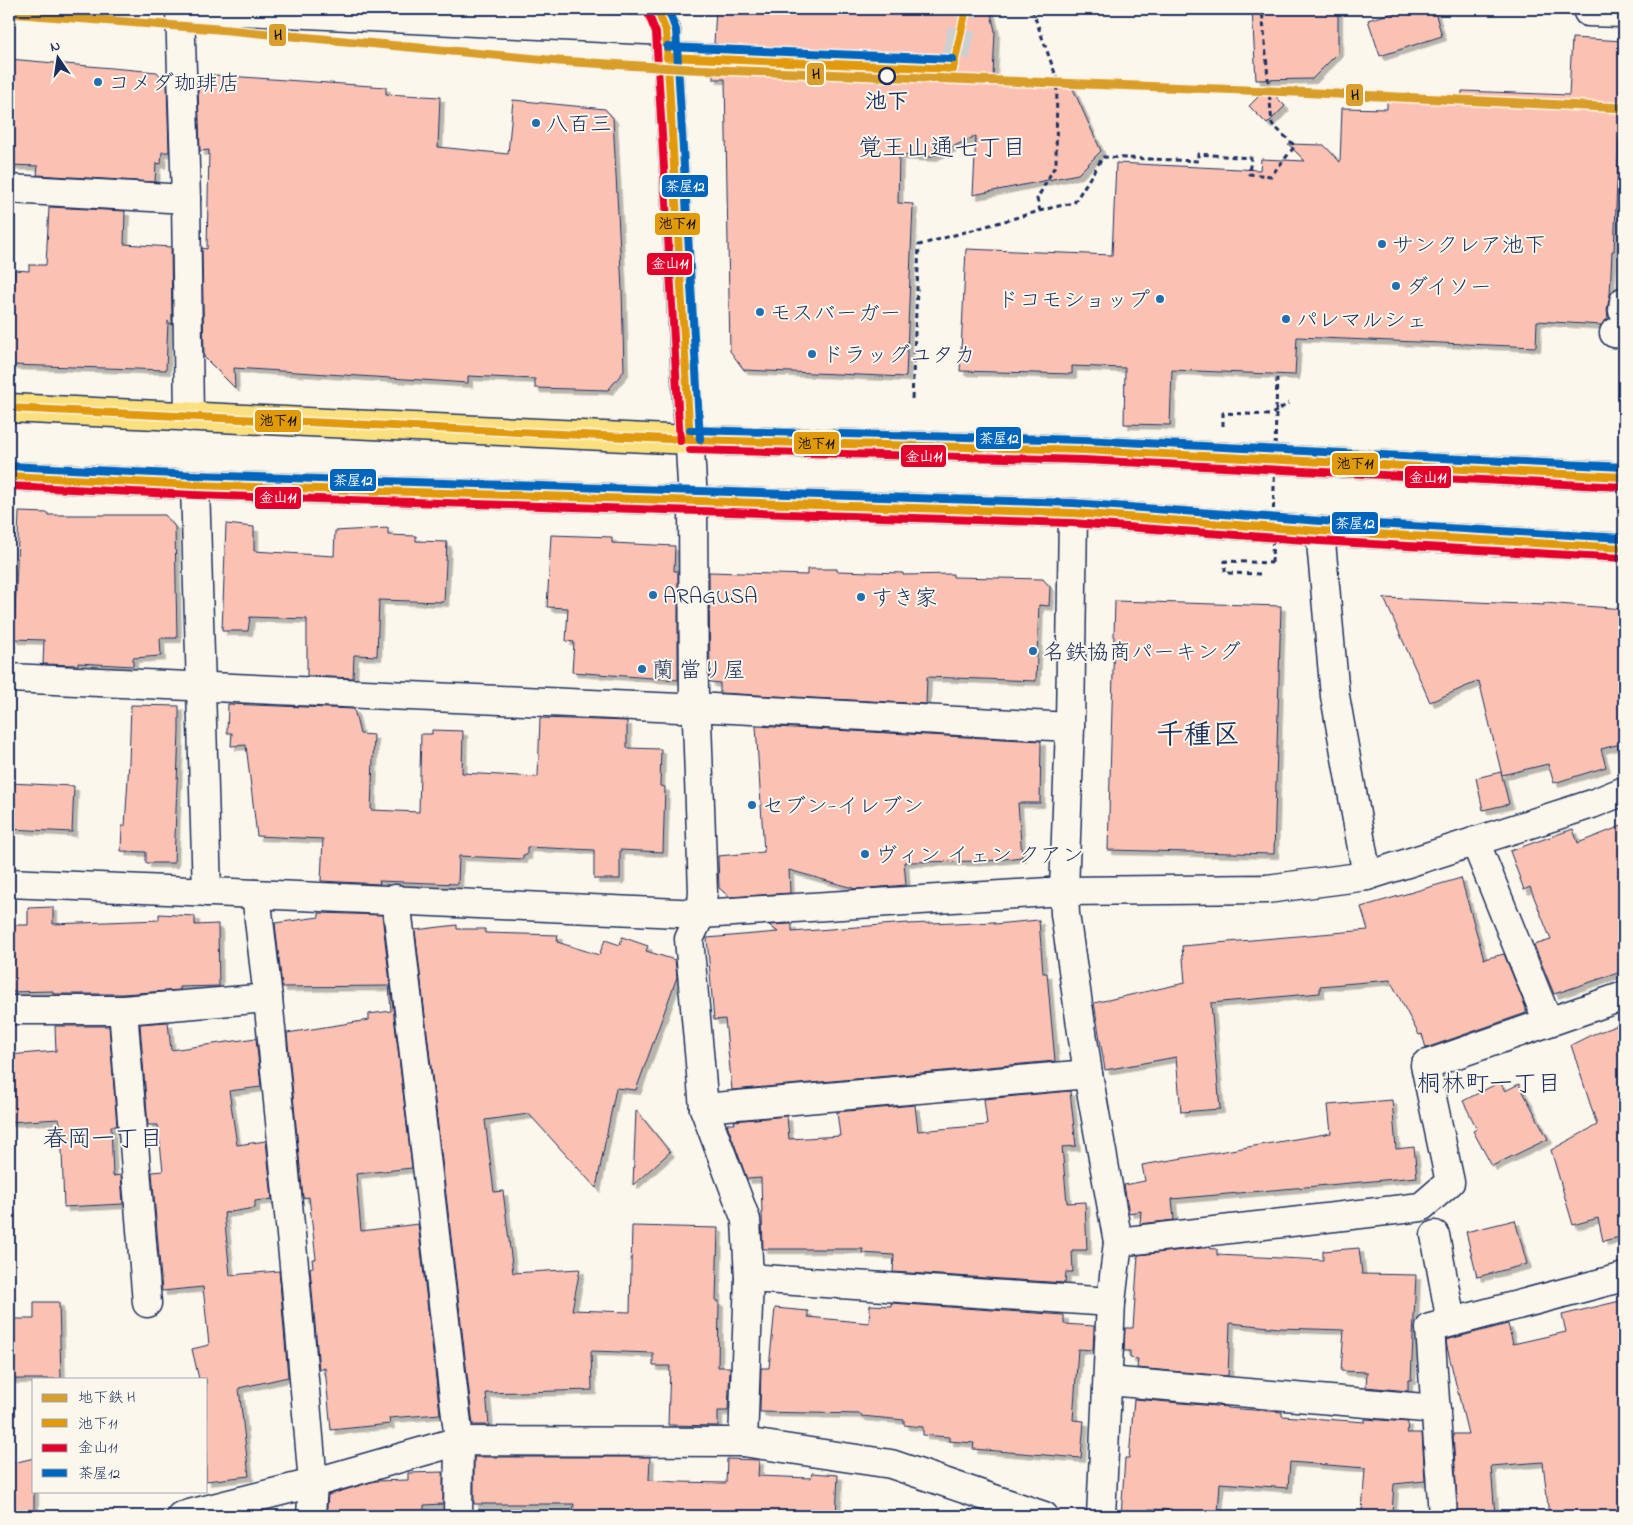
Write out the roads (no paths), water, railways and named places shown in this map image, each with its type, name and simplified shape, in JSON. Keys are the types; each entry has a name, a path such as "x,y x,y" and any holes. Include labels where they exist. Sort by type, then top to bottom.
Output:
{"main road":[{"path":"9,408 690,440 1084,450 1624,477"},
{"path":"9,476 195,485 1073,513 1320,531 1624,548"}],"street":[{"path":"180,9 186,199 189,417"},
{"path":"198,9 666,26 714,59"},
{"path":"1588,12 1624,14"},
{"path":"666,26 693,501 694,707 697,721 703,892 701,914 690,939 704,1108 746,1220 749,1278 743,1442"},
{"path":"9,189 186,199"},
{"path":"195,485 207,892"},
{"path":"1073,513 1065,914 1088,1074 1118,1242 1111,1302 1100,1516"},
{"path":"1320,531 1334,696 1367,876"},
{"path":"9,678 679,708 694,707 1070,727"},
{"path":"9,882 701,914 1064,891 1267,890 1367,876 1592,804 1624,790"},
{"path":"1475,842 1548,1022"},
{"path":"256,894 296,1286 312,1483 310,1516"},
{"path":"396,899 459,1441 458,1516"},
{"path":"1118,1242 1421,1207 1450,1182 1425,1065 1624,996"},
{"path":"9,1010 123,1010 268,998"},
{"path":"123,1010 147,1303"},
{"path":"704,1108 1088,1074"},
{"path":"1435,1235 1451,1322"},
{"path":"1443,1516 1430,1328 1624,1277"},
{"path":"749,1278 1111,1302"},
{"path":"1108,1381 1436,1409"},
{"path":"181,1516 312,1483 459,1441 743,1442 892,1464 1044,1516"}],"tunnel":[{"path":"714,59 953,69 966,9"}],"metro line":[{"name":"H","path":"9,13 217,29 559,61 690,69 1295,92 1624,108"}],"place":[{"name":"池下","path":"887,76"},
{"name":"コメダ珈琲店","path":"98,82"},
{"name":"八百三","path":"536,123"},
{"name":"サンクレア池下","path":"1382,244"},
{"name":"ダイソー","path":"1396,286"},
{"name":"ドコモショップ","path":"1160,299"},
{"name":"モスバーガー","path":"760,312"},
{"name":"パレマルシェ","path":"1286,319"},
{"name":"ドラッグユタカ","path":"812,354"},
{"name":"ARAGUSA","path":"653,595"},
{"name":"すき家","path":"861,597"},
{"name":"名鉄協商パーキング","path":"1033,651"},
{"name":"蘭 當り屋","path":"642,669"},
{"name":"セブン-イレブン","path":"752,805"},
{"name":"ヴィン イェン クアン","path":"865,854"}],"district":[{"name":"覚王山通七丁目","path":"942,147"},
{"name":"千種区","path":"1198,733"},
{"name":"桐林町一丁目","path":"1489,1083"},
{"name":"春岡一丁目","path":"103,1138"}]}
